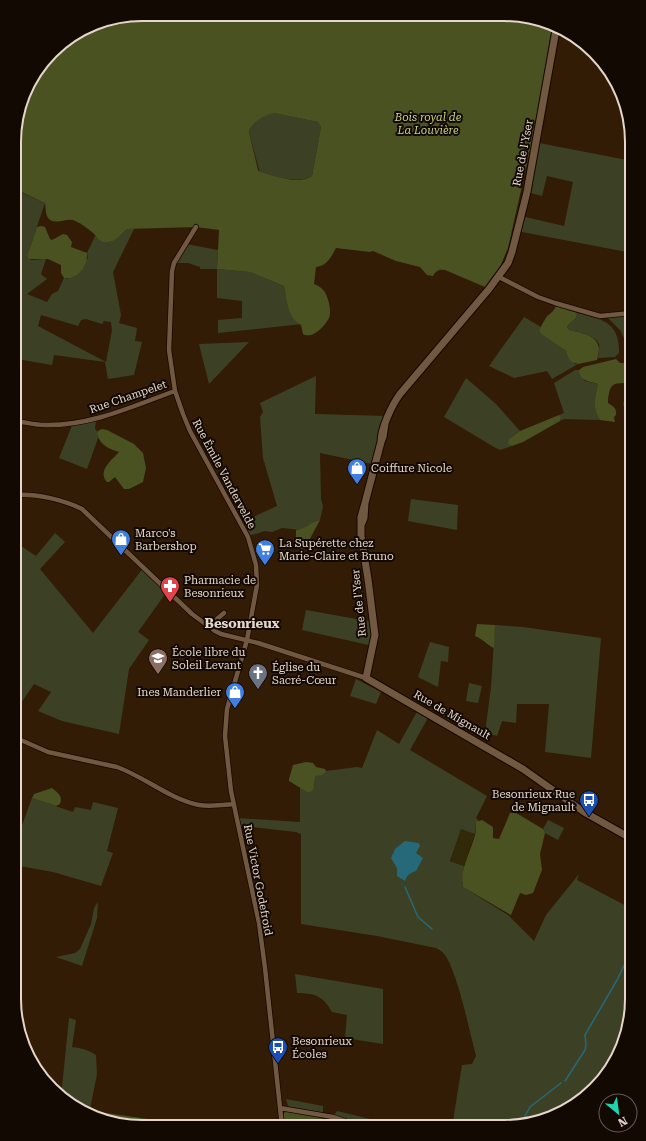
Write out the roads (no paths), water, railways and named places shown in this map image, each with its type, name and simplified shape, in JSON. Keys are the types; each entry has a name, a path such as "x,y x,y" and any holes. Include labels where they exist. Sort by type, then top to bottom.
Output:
{"street":[{"name":"Rue de l'Yser","path":"366,678 374,635 361,525 364,518 365,503 381,436 392,407 400,394 499,277 508,263 527,192 556,32"},
{"name":"Rue Émile Vandervelde","path":"196,227 174,263 172,274 169,350 175,390 190,431 248,537 254,555 257,570 257,585 247,640"},
{"path":"499,277 538,297 555,303 600,316 625,314"},
{"name":"Rue Champelet","path":"21,422 47,425 85,421 103,417 175,390"},
{"name":"Rue de Mignault","path":"21,496 64,502 82,509 192,614 215,631 366,678 524,769 584,812 625,835"},
{"path":"215,631 217,619 224,613"},
{"name":"Rue Victor Godefroid","path":"247,640 231,695 225,725 226,751 234,804 259,923 281,1120"},
{"path":"21,740 48,752 117,767 128,771 159,789 198,804 234,804"},
{"path":"280,1108 333,1117 342,1120"}],"water":[{"path":"405,841 419,843 420,846 416,853 423,858 416,871 409,874 405,881 397,876 397,868 391,858 395,849"}],"waterway":[{"path":"405,887 418,917 432,929"},
{"path":"565,1081 585,1050 585,1035 625,963"},
{"path":"525,1118 530,1107 561,1083"}],"place":[{"name":"Coiffure Nicole","path":"357,485"},
{"name":"Marco's Barbershop","path":"121,556"},
{"name":"La Supérette chez Marie-Claire et Bruno","path":"265,566"},
{"name":"Pharmacie de Besonrieux","path":"170,603"},
{"name":"École libre du Soleil Levant","path":"158,675"},
{"name":"Église du Sacré-Cœur","path":"258,690"},
{"name":"Ines Manderlier","path":"235,709"},
{"name":"Besonrieux Rue de Mignault","path":"589,817"},
{"name":"Besonrieux Écoles","path":"278,1064"}],"district":[{"name":"Besonrieux","path":"242,623"}],"park label":[{"name":"Bois royal de La Louvière","path":"428,123"}]}
